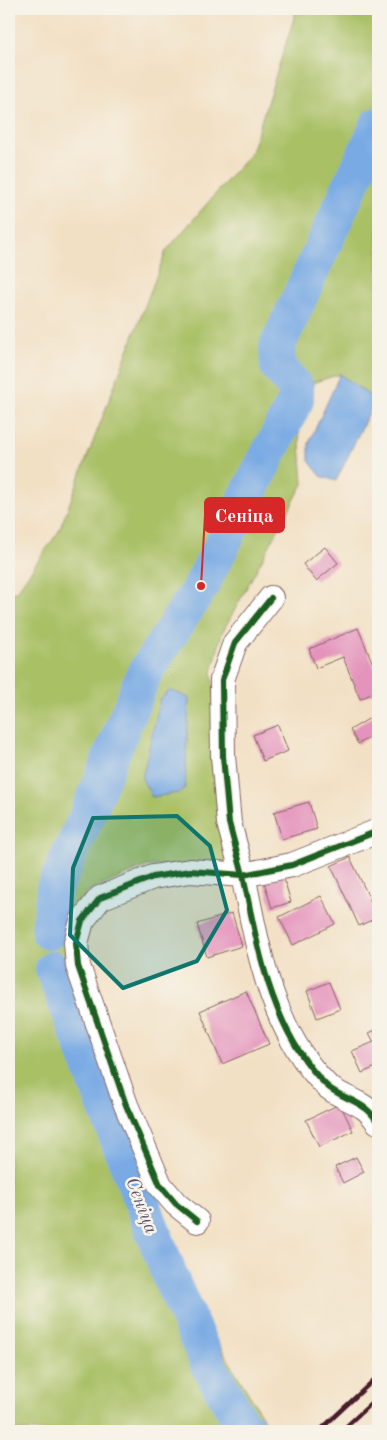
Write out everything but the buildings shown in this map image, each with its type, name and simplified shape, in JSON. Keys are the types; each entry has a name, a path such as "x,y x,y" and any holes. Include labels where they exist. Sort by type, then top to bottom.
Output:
{"street":[{"path":"271,598 236,643 222,680 223,756 229,823 243,875 261,963 280,1012 301,1056 327,1086 367,1109 378,1122"},
{"path":"197,1221 176,1204 160,1185 126,1105 78,966 76,943 82,922 100,898 153,877 190,871 243,875 292,865 378,830"}],"highlighted area":[{"path":"177,816 210,846 227,910 197,961 123,988 70,935 73,868 93,818"}],"green space":[{"path":"297,9 378,9 378,400 375,400 340,374 296,388 303,484 222,633 212,672 231,864 147,866 86,892 71,923 69,959 144,1191 182,1283 271,1431 9,1431 9,593 16,592 59,531 166,251 251,153"}],"water":[{"path":"340,374 375,400 336,481 321,476 309,461 309,443"},
{"path":"170,690 189,698 185,788 179,793 152,797 142,779 160,699"}],"waterway":[{"name":"Сеніца","path":"49,932 54,889 87,816 144,674 201,586 296,400 296,388 278,366 277,347 378,125"},
{"name":"Сеніца","path":"53,969 173,1284 210,1368 241,1423 250,1431"}],"railway":[{"path":"319,1431 378,1376"},
{"path":"341,1431 378,1397"}],"cycle path":[{"path":"271,598 235,643 222,680 223,756 229,823 243,875 292,865 378,831"},
{"path":"197,1221 176,1204 160,1185 126,1105 78,966 76,943 82,921 100,898 153,877 190,871 243,875 261,959 280,1014 292,1039 307,1063 326,1085 367,1109 378,1122"}],"place":[{"name":"Сеніца","path":"201,586"}]}
